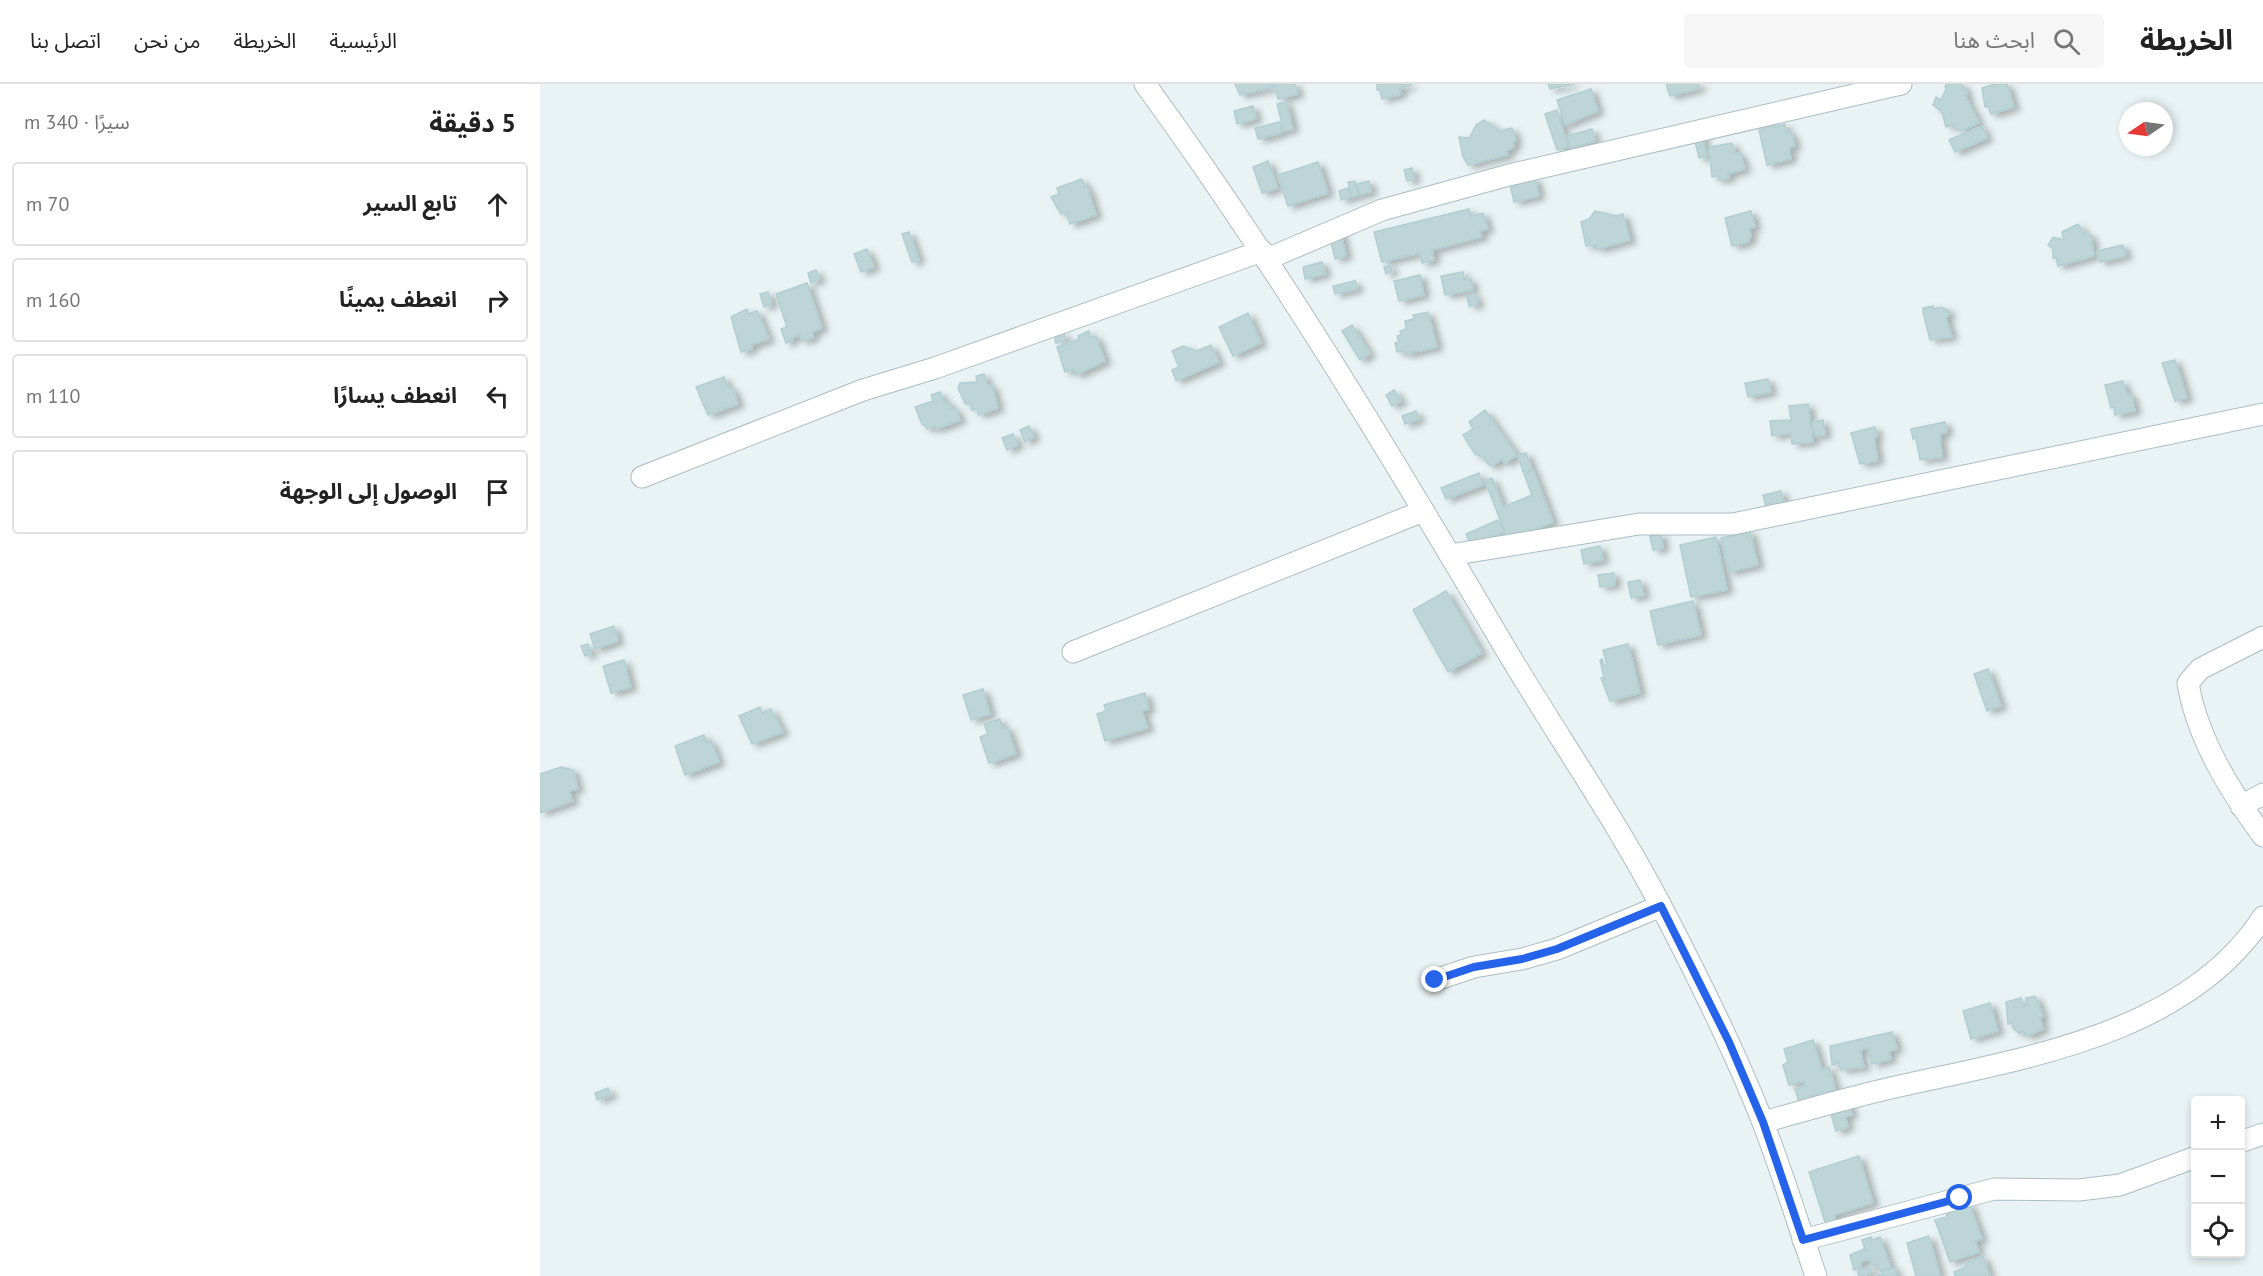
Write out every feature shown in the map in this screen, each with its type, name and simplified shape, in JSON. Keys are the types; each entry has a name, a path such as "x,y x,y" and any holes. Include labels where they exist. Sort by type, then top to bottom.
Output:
{"street":[{"path":"1145,84 1264,255 1450,555 1661,906 1729,1042 1763,1122 1816,1276"},
{"path":"642,477 863,390 935,368 1264,255 1394,207 1509,175 1901,84"},
{"path":"1450,555 1639,524 1733,524 2263,414"},
{"path":"1073,652 1423,511"},
{"path":"2263,638 2200,669 2188,683 2192,702 2217,762 2241,806 2263,836"},
{"path":"2241,806 2263,794"},
{"path":"1435,980 1474,967 1522,959 1557,949 1661,906"},
{"path":"1763,1122 1907,1084 2039,1054 2133,1021 2170,1004 2205,982 2244,944 2263,917"},
{"path":"2245,1141 2263,1134"},
{"path":"1803,1240 1994,1189 2079,1190 2120,1185 2191,1159"}],"building":[{"path":"1235,84 1273,84 1274,87 1240,95"},
{"path":"1274,84 1295,84 1298,94 1278,99"},
{"path":"1377,84 1411,85 1399,89 1401,94 1382,99 1380,90 1377,90"},
{"path":"1548,84 1575,84 1550,89"},
{"path":"1666,84 1699,84 1700,88 1670,96"},
{"path":"1962,84 1979,123 1961,131 1956,129 1955,124 1946,127 1942,112 1933,105 1936,97 1941,100 1945,86"},
{"path":"1995,84 2007,84 2014,107 1991,114 1988,106 1985,107 1982,88"},
{"path":"1591,89 1598,111 1565,125 1557,100"},
{"path":"1286,102 1293,129 1284,131 1277,104"},
{"path":"1253,106 1256,119 1237,124 1234,111"},
{"path":"1557,110 1568,147 1557,150 1545,114"},
{"path":"1484,120 1500,131 1512,128 1516,141 1513,142 1514,147 1506,151 1508,155 1468,165 1463,157 1459,137 1469,138 1476,125"},
{"path":"1773,121 1775,127 1785,124 1787,133 1791,132 1795,146 1789,148 1791,159 1767,165 1759,130 1770,127 1768,122"},
{"path":"1280,122 1282,133 1258,139 1255,128"},
{"path":"1982,126 1987,138 1955,152 1949,140"},
{"path":"1592,129 1595,141 1570,148 1567,136"},
{"path":"1701,131 1707,157 1699,158 1693,133"},
{"path":"1732,143 1736,154 1740,153 1745,169 1728,174 1729,178 1719,180 1718,176 1712,177 1709,147"},
{"path":"1268,161 1278,188 1262,193 1253,167"},
{"path":"1318,162 1328,193 1288,206 1278,175"},
{"path":"1412,168 1414,179 1407,181 1404,170"},
{"path":"1535,178 1539,196 1514,202 1510,184"},
{"path":"1082,179 1085,187 1087,186 1096,215 1070,224 1067,215 1070,214 1069,211 1061,214 1051,197 1059,194 1057,188"},
{"path":"1355,181 1358,195 1352,197 1348,182"},
{"path":"1369,181 1371,192 1359,195 1357,184"},
{"path":"1348,188 1351,197 1341,200 1339,191"},
{"path":"1469,209 1471,216 1483,213 1488,229 1480,231 1482,237 1432,250 1434,260 1422,263 1420,253 1382,262 1374,232"},
{"path":"1595,211 1615,216 1623,214 1630,240 1598,249 1596,245 1586,246 1581,222 1589,219"},
{"path":"1751,211 1755,227 1749,229 1751,236 1748,242 1732,246 1725,218"},
{"path":"2078,224 2084,233 2091,235 2094,256 2058,266 2056,258 2053,258 2053,249 2048,245 2053,237 2064,240 2062,232"},
{"path":"1340,230 1346,256 1335,259 1329,233"},
{"path":"909,232 919,260 912,262 902,234"},
{"path":"2123,245 2126,256 2100,262 2097,251"},
{"path":"867,249 874,267 861,272 854,254"},
{"path":"1322,262 1325,274 1305,279 1303,267"},
{"path":"1390,265 1392,272 1386,274 1384,267"},
{"path":"816,270 819,279 811,283 808,273"},
{"path":"1463,272 1464,280 1471,279 1473,290 1445,295 1441,276"},
{"path":"1420,275 1424,295 1399,301 1394,281"},
{"path":"1355,281 1357,289 1335,294 1333,286"},
{"path":"807,283 822,328 812,332 814,337 802,341 800,335 791,338 792,341 786,343 781,329 787,327 776,294"},
{"path":"768,292 772,304 764,307 760,294"},
{"path":"1475,294 1478,304 1469,306 1467,296"},
{"path":"1933,306 1933,309 1942,307 1950,312 1946,318 1952,337 1930,340 1923,308"},
{"path":"747,309 748,314 757,311 769,339 751,345 752,349 741,352 731,317"},
{"path":"1428,312 1437,347 1406,354 1405,351 1397,352 1395,343 1399,342 1397,336 1401,335 1400,331 1406,329 1405,321 1414,319 1413,315"},
{"path":"1248,313 1261,343 1233,356 1219,327"},
{"path":"1352,325 1370,354 1360,360 1342,331"},
{"path":"1089,331 1091,338 1096,336 1105,361 1076,375 1074,369 1065,372 1057,347 1079,339 1078,336"},
{"path":"1064,333 1066,340 1056,343 1054,336"},
{"path":"1211,345 1219,362 1176,381 1172,370 1179,367 1172,351 1183,346 1197,351"},
{"path":"2175,360 2187,398 2175,401 2162,363"},
{"path":"984,374 988,386 992,385 998,408 979,415 977,409 972,410 971,403 965,404 958,388 960,383 977,382 976,376"},
{"path":"724,377 727,386 733,389 738,404 708,415 696,387"},
{"path":"1768,379 1771,392 1748,397 1745,383"},
{"path":"2123,381 2128,395 2131,394 2135,411 2115,415 2105,385"},
{"path":"1394,390 1401,401 1392,406 1386,395"},
{"path":"940,392 945,403 949,402 952,410 956,409 960,420 936,429 935,426 928,429 922,424 915,407 933,401 931,395"},
{"path":"1808,404 1813,442 1792,444 1791,433 1772,436 1770,421 1791,420 1789,406"},
{"path":"1485,410 1517,455 1505,463 1502,459 1492,466 1488,464 1483,457 1475,454 1463,435 1473,429 1469,422"},
{"path":"1416,411 1419,419 1405,424 1402,416"},
{"path":"1823,420 1825,435 1815,436 1812,422"},
{"path":"1945,422 1947,432 1940,434 1942,457 1920,460 1916,438 1913,439 1911,429"},
{"path":"1029,426 1034,437 1025,442 1020,430"},
{"path":"1875,427 1877,437 1874,437 1878,461 1860,464 1851,433"},
{"path":"1013,434 1018,445 1007,450 1002,438"},
{"path":"1526,453 1532,469 1523,472 1518,455"},
{"path":"1533,470 1553,522 1508,540 1485,481 1492,478 1503,507 1532,495 1524,474"},
{"path":"1479,473 1483,485 1446,499 1441,488"},
{"path":"1781,491 1784,502 1766,507 1763,495"},
{"path":"1498,520 1504,532 1471,546 1466,534"},
{"path":"1750,531 1758,565 1729,572 1721,538"},
{"path":"1661,534 1663,548 1653,550 1650,536"},
{"path":"1716,537 1727,590 1691,597 1680,545"},
{"path":"1600,546 1603,560 1584,564 1581,550"},
{"path":"1614,573 1615,585 1600,587 1598,575"},
{"path":"1640,580 1644,595 1631,598 1628,582"},
{"path":"1446,591 1482,653 1448,672 1413,610"},
{"path":"1693,601 1701,635 1658,645 1650,611"},
{"path":"614,626 618,641 595,649 590,634"},
{"path":"588,644 591,654 585,656 581,646"},
{"path":"1628,644 1640,693 1610,701 1601,678 1604,678 1600,660 1602,659 1604,666 1607,665 1603,650"},
{"path":"624,660 631,687 611,693 603,666"},
{"path":"1988,669 2001,706 1987,711 1974,674"},
{"path":"983,689 990,714 971,720 963,695"},
{"path":"1145,693 1149,709 1142,711 1148,728 1105,741 1097,714 1106,711 1104,705"},
{"path":"760,707 762,713 771,709 783,732 752,744 739,716"},
{"path":"1000,719 1003,729 1007,727 1016,754 989,763 980,737 988,734 984,724"},
{"path":"704,735 707,743 711,741 719,762 685,775 675,746"},
{"path":"561,767 573,770 578,789 569,791 573,801 540,813 540,774"},
{"path":"2035,996 2043,1016 2040,1017 2043,1029 2027,1036 2023,1031 2019,1033 2013,1028 2012,1023 2008,1024 2006,1002 2021,998 2023,1007 2028,1005 2026,998"},
{"path":"1990,1003 1998,1031 1971,1039 1963,1011"},
{"path":"1892,1032 1897,1049 1889,1051 1891,1059 1872,1064 1868,1048 1860,1050 1864,1067 1841,1070 1839,1063 1832,1065 1830,1046"},
{"path":"1813,1040 1822,1070 1829,1067 1836,1091 1799,1102 1795,1089 1806,1086 1804,1081 1789,1085 1783,1065 1788,1062 1784,1049"},
{"path":"608,1088 611,1095 597,1100 595,1093"},
{"path":"1848,1102 1852,1115 1845,1116 1848,1127 1836,1131 1829,1107"},
{"path":"1859,1156 1873,1203 1834,1215 1836,1222 1826,1225 1809,1172"},
{"path":"1969,1203 1982,1239 1975,1241 1979,1252 1950,1262 1935,1220 1947,1217 1946,1211"},
{"path":"1929,1236 1940,1276 1916,1276 1907,1243"},
{"path":"1871,1237 1872,1240 1880,1237 1891,1268 1881,1272 1878,1264 1872,1266 1870,1259 1860,1262 1861,1268 1854,1270 1850,1255 1864,1249 1866,1252 1862,1240"},
{"path":"1983,1256 1990,1276 1955,1276 1954,1272 1966,1267 1965,1263"},
{"path":"1870,1267 1872,1273 1859,1276 1858,1271"},
{"path":"1895,1268 1897,1276 1875,1276 1883,1274 1882,1271"}],"route":[{"path":"1435,980 1474,967 1522,959 1557,949 1661,906 1729,1042 1763,1122 1803,1240 1960,1198"}]}
